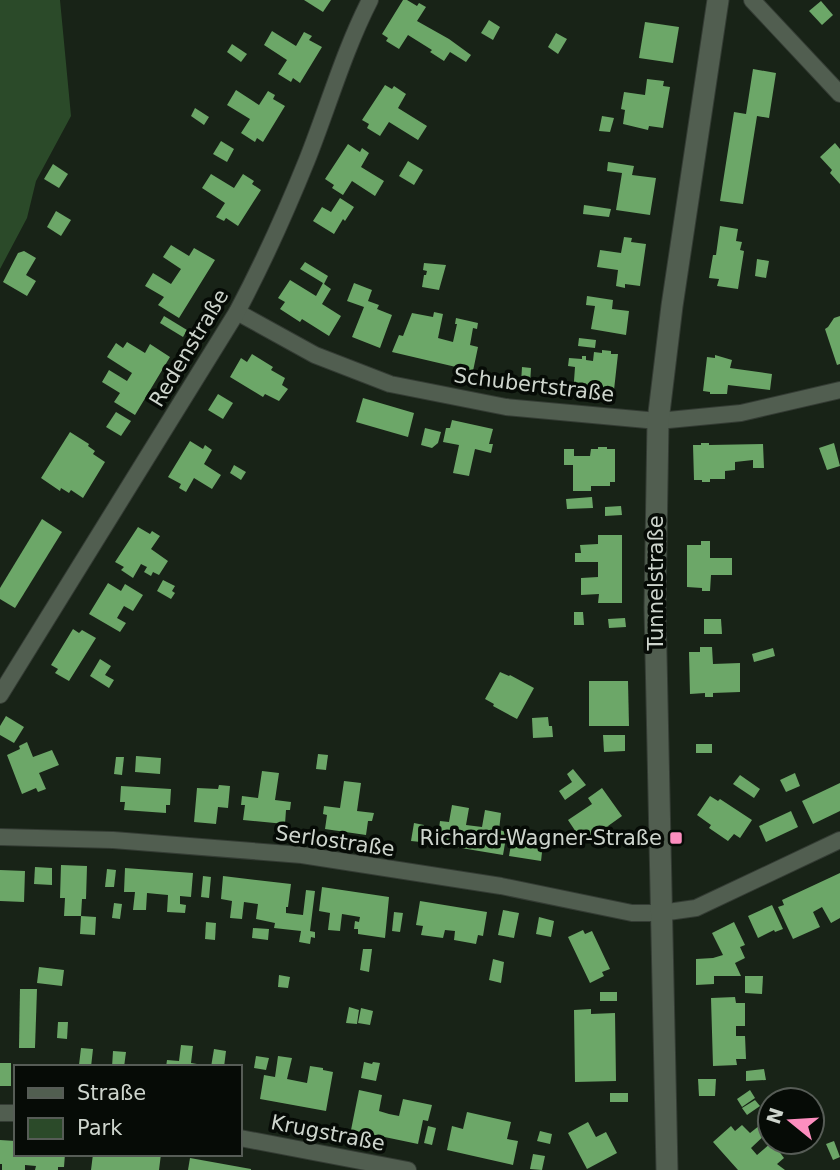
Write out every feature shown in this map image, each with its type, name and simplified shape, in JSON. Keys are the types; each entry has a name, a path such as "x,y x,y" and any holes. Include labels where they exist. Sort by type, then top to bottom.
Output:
{"street":[{"name":"Redenstraße","path":"0,695 237,312 259,270 307,160 336,79 370,0"},
{"name":"Tunnelstraße","path":"667,1170 655,608 658,421 671,306 718,0"},
{"path":"751,0 840,94"},
{"name":"Schubertstraße","path":"237,312 315,355 390,384 506,407 658,421 741,414 840,390"},
{"name":"Serlostraße","path":"0,837 113,840 302,855 501,886 632,913 661,913"},
{"path":"661,913 696,908 840,840"},
{"name":"Krugstraße","path":"242,1138 408,1170"}],"green space":[{"path":"0,0 60,0 71,116 36,181 27,218 0,269"}],"building":[{"path":"304,0 331,0 323,12"},
{"path":"403,0 426,7 417,21 471,55 466,62 450,52 444,61 408,35 399,49 386,41 388,38 382,34"},
{"path":"821,1 833,15 822,25 809,11"},
{"path":"489,20 500,27 493,40 481,33"},
{"path":"645,22 679,27 673,63 639,58"},
{"path":"272,31 296,46 304,32 312,36 309,40 322,47 300,83 293,78 291,82 278,74 287,60 264,45"},
{"path":"556,33 567,39 558,54 548,47"},
{"path":"232,44 247,54 241,62 227,52"},
{"path":"753,69 776,73 769,118 757,116 743,204 720,201 734,112 746,114"},
{"path":"647,79 664,81 663,86 670,87 663,128 649,126 648,130 623,124 625,110 621,109 624,92 645,95"},
{"path":"385,85 392,89 394,86 406,94 398,108 427,126 418,140 389,122 380,136 367,128 369,124 362,120"},
{"path":"236,90 259,105 268,91 275,95 273,99 285,106 263,142 257,138 255,142 241,133 250,119 227,105"},
{"path":"195,108 209,117 204,125 191,116"},
{"path":"602,116 614,118 610,132 599,131"},
{"path":"221,141 234,149 227,162 213,154"},
{"path":"835,143 840,149 840,184 820,157"},
{"path":"348,144 360,152 362,148 369,153 361,167 384,181 375,196 352,181 343,195 325,179"},
{"path":"408,161 423,170 414,185 399,176"},
{"path":"608,162 634,166 632,175 656,178 650,215 616,210 622,173 607,171"},
{"path":"53,164 68,174 59,188 44,179"},
{"path":"211,174 234,188 243,174 261,190 238,226 226,218 224,221 216,217 225,203 202,188"},
{"path":"340,198 354,207 334,234 313,221 322,207 331,212"},
{"path":"584,205 611,209 609,217 583,214"},
{"path":"56,211 71,220 61,236 47,227"},
{"path":"720,226 738,229 736,241 742,242 740,250 744,251 738,289 717,286 719,279 709,278"},
{"path":"624,237 632,238 631,242 646,244 640,286 616,286 618,270 597,267 600,250 621,253"},
{"path":"171,245 189,256 194,248 215,260 179,318 158,305 164,297 145,286 153,273 171,284 181,269 163,257"},
{"path":"24,251 36,258 26,275 36,281 27,296 3,282 18,253"},
{"path":"757,259 769,261 766,278 755,276"},
{"path":"305,262 328,276 324,284 331,289 322,304 341,316 329,336 280,309 285,302 278,298 290,280 316,296 323,283 300,269"},
{"path":"424,263 446,265 439,290 422,287 427,271 423,270"},
{"path":"354,283 372,290 368,301 379,305 377,309 392,315 380,348 352,337 364,307 347,301"},
{"path":"587,296 613,300 612,309 629,311 626,335 591,329 595,306 586,305"},
{"path":"434,312 443,314 438,338 453,342 456,318 478,323 477,329 473,328 470,345 478,347 473,371 392,352 399,335 403,336 412,313 433,317"},
{"path":"164,316 187,330 183,337 160,323"},
{"path":"840,316 840,364 837,365 825,329 834,318"},
{"path":"579,338 596,340 595,348 578,346"},
{"path":"127,342 145,353 150,344 170,357 135,415 114,402 120,393 102,382 109,370 127,381 132,373 107,357 116,343 123,348"},
{"path":"602,350 618,354 613,399 573,395 575,367 568,366 569,358 582,359 582,356 586,356 586,360 593,361 594,352 602,353"},
{"path":"252,354 285,378 282,385 288,389 279,401 265,394 263,397 230,377 241,358 247,362"},
{"path":"715,355 732,360 730,368 772,374 770,390 728,385 727,394 710,394 703,391 707,357 715,358"},
{"path":"522,367 531,368 530,384 521,383"},
{"path":"218,394 233,403 223,419 208,410"},
{"path":"363,398 414,413 408,437 356,422"},
{"path":"116,412 131,421 121,436 106,427"},
{"path":"452,420 493,429 489,444 493,444 491,453 475,449 469,476 453,473 459,445 443,442 446,428 450,428"},
{"path":"425,428 441,432 438,443 432,448 421,445"},
{"path":"70,432 89,444 95,451 93,454 105,462 83,498 71,490 69,493 61,488 60,491 41,478"},
{"path":"190,441 203,449 205,445 212,450 204,464 221,475 212,489 194,478 186,492 179,488 181,484 168,477"},
{"path":"834,443 840,466 827,470 819,448"},
{"path":"763,444 764,468 753,468 753,460 735,462 735,470 725,471 725,479 710,479 710,482 694,480 693,445"},
{"path":"564,449 574,449 574,456 590,456 591,449 615,449 615,482 610,482 610,486 591,486 591,491 573,491 573,465 564,465"},
{"path":"234,465 246,472 241,480 230,473"},
{"path":"592,497 593,508 567,509 566,499"},
{"path":"621,506 622,515 605,516 605,507"},
{"path":"42,519 62,532 15,608 0,599 0,588"},
{"path":"138,527 160,536 151,549 168,561 159,575 153,572 151,576 144,572 147,567 141,564 133,578 121,570 124,567 115,562"},
{"path":"598,535 622,535 622,603 598,603 599,594 581,595 581,578 598,577 598,562 575,562 575,553 581,553 580,545 598,544"},
{"path":"701,541 710,541 710,558 732,558 732,575 711,575 710,591 687,587 687,545 701,545"},
{"path":"163,580 175,586 171,599 157,591"},
{"path":"108,583 121,591 125,584 143,595 133,611 124,606 117,618 126,623 120,632 89,614"},
{"path":"574,612 583,612 584,625 574,625"},
{"path":"625,618 626,627 609,628 608,619"},
{"path":"704,619 721,619 722,634 704,634"},
{"path":"73,629 79,633 82,630 96,638 69,681 55,673 58,669 51,665"},
{"path":"700,647 712,647 713,664 740,663 740,692 713,693 713,697 705,697 705,693 690,694 689,652 700,652"},
{"path":"773,648 775,656 754,662 752,654"},
{"path":"100,659 111,666 105,675 114,680 109,688 90,676"},
{"path":"500,672 534,688 517,719 485,699"},
{"path":"589,681 628,681 629,726 589,726"},
{"path":"6,716 24,727 14,743 0,735 0,726"},
{"path":"548,717 553,737 533,738 532,718"},
{"path":"603,735 625,735 625,751 604,752"},
{"path":"27,742 33,757 52,750 59,765 39,773 46,789 38,792 36,788 22,794 7,755"},
{"path":"696,744 712,744 712,753 696,753"},
{"path":"318,754 328,755 326,770 316,769"},
{"path":"136,756 161,758 160,774 135,772"},
{"path":"116,757 124,757 122,775 114,774"},
{"path":"573,769 586,785 565,800 559,791 572,782 567,774"},
{"path":"262,771 279,773 275,800 291,802 290,810 286,810 285,824 243,820 245,805 241,805 242,796 258,798"},
{"path":"795,773 800,786 786,792 780,780"},
{"path":"740,775 760,789 754,798 733,784"},
{"path":"344,781 361,783 357,811 374,813 372,821 368,821 366,835 325,829 327,815 323,814 324,806 340,808"},
{"path":"840,783 840,811 813,824 802,801"},
{"path":"219,785 230,786 228,808 218,807 216,824 194,822 197,788 218,789"},
{"path":"121,786 171,789 170,805 166,805 166,813 124,810 125,802 120,802"},
{"path":"602,788 622,816 608,826 610,829 591,842 586,834 580,838 568,820 592,804 588,798"},
{"path":"710,796 718,801 720,799 752,820 740,838 734,834 728,841 709,828 711,825 697,815"},
{"path":"452,805 469,808 466,825 482,827 485,810 501,813 499,830 507,832 503,855 437,844 440,821 449,822"},
{"path":"791,811 798,827 766,842 759,826"},
{"path":"414,823 424,825 421,842 411,841"},
{"path":"512,839 543,844 541,861 509,856"},
{"path":"61,865 87,866 86,899 82,899 81,916 64,916 65,898 60,898"},
{"path":"35,867 52,868 52,885 34,884"},
{"path":"125,868 193,873 191,897 180,896 180,904 186,905 185,913 167,912 168,895 147,893 146,910 133,910 135,892 124,892"},
{"path":"107,869 116,870 114,887 105,887"},
{"path":"0,870 25,871 24,902 0,901"},
{"path":"840,873 840,918 831,923 822,907 813,912 820,927 793,939 778,907 784,905 782,900"},
{"path":"203,876 211,877 209,898 201,897"},
{"path":"223,876 291,884 286,913 303,915 306,890 315,891 310,931 315,932 315,938 311,937 310,944 299,942 301,931 274,928 275,923 256,919 258,904 244,902 242,919 230,918 232,901 221,899"},
{"path":"322,887 389,897 385,938 358,934 358,929 354,929 355,921 359,922 360,917 342,914 340,931 328,930 330,913 319,911"},
{"path":"420,901 487,912 483,936 478,935 476,944 454,940 455,931 445,930 443,938 421,935 423,926 416,925"},
{"path":"114,903 122,904 120,919 112,918"},
{"path":"772,905 783,929 774,930 758,938 748,916"},
{"path":"503,910 519,913 514,938 498,935"},
{"path":"394,912 403,913 400,932 392,931"},
{"path":"81,916 96,917 95,935 80,934"},
{"path":"539,917 554,921 551,937 536,934"},
{"path":"206,922 216,923 215,940 205,939"},
{"path":"734,922 745,945 740,947 745,958 735,963 741,976 714,976 714,984 696,985 696,959 723,955 712,933"},
{"path":"253,928 269,929 268,940 252,938"},
{"path":"583,930 585,934 592,931 610,969 602,972 604,976 590,983 568,937"},
{"path":"363,949 372,949 369,972 360,970"},
{"path":"493,959 504,962 501,983 489,980"},
{"path":"39,967 64,970 62,986 37,983"},
{"path":"279,975 290,977 288,988 278,987"},
{"path":"745,976 763,976 762,994 745,993"},
{"path":"20,989 37,989 35,1048 19,1048"},
{"path":"600,992 617,992 617,1001 600,1001"},
{"path":"735,997 736,1003 745,1003 745,1026 736,1026 736,1036 745,1036 746,1059 736,1059 737,1065 713,1066 711,998"},
{"path":"349,1007 359,1010 357,1024 346,1023"},
{"path":"361,1008 373,1011 370,1025 358,1023"},
{"path":"591,1009 591,1014 615,1013 616,1081 575,1082 574,1010"},
{"path":"58,1022 68,1022 67,1039 57,1038"},
{"path":"181,1045 193,1046 191,1063 203,1065 166,1065 167,1060 179,1061"},
{"path":"81,1048 93,1049 91,1065 79,1065"},
{"path":"214,1049 226,1051 224,1065 211,1065"},
{"path":"113,1051 126,1052 124,1065 112,1065"},
{"path":"256,1056 269,1058 266,1070 254,1068"},
{"path":"278,1056 292,1058 287,1079 307,1083 310,1066 333,1072 326,1111 260,1099 264,1075 275,1077"},
{"path":"364,1062 380,1063 376,1081 361,1078"},
{"path":"0,1063 11,1063 11,1086 0,1086"},
{"path":"764,1069 766,1080 746,1081 746,1071"},
{"path":"698,1079 716,1079 715,1096 699,1096"},
{"path":"359,1090 382,1095 379,1111 389,1114 399,1116 403,1099 432,1105 428,1121 423,1120 418,1144 351,1130"},
{"path":"750,1090 755,1098 742,1107 737,1099"},
{"path":"610,1093 628,1093 628,1102 610,1102"},
{"path":"756,1101 756,1109 747,1115 742,1108"},
{"path":"467,1112 511,1122 507,1139 518,1141 513,1165 447,1150 452,1126 463,1129"},
{"path":"588,1122 596,1137 606,1132 617,1153 587,1169 568,1133"},
{"path":"742,1125 750,1133 756,1128 756,1143 751,1148 756,1156 782,1156 784,1158 777,1164 785,1170 738,1170 713,1142 731,1126 735,1131"},
{"path":"428,1126 436,1128 432,1145 424,1143"},
{"path":"540,1131 552,1134 550,1144 537,1141"},
{"path":"0,1140 14,1141 14,1156 65,1156 64,1167 58,1167 58,1170 35,1170 36,1166 25,1165 25,1170 2,1170"},
{"path":"834,1141 840,1157 833,1160 826,1144"},
{"path":"533,1154 545,1156 542,1170 530,1169"},
{"path":"93,1156 161,1156 159,1170 91,1170"},
{"path":"190,1158 251,1169 251,1170 188,1170"}],"place":[{"name":"Richard-Wagner-Straße","path":"676,838"}]}
